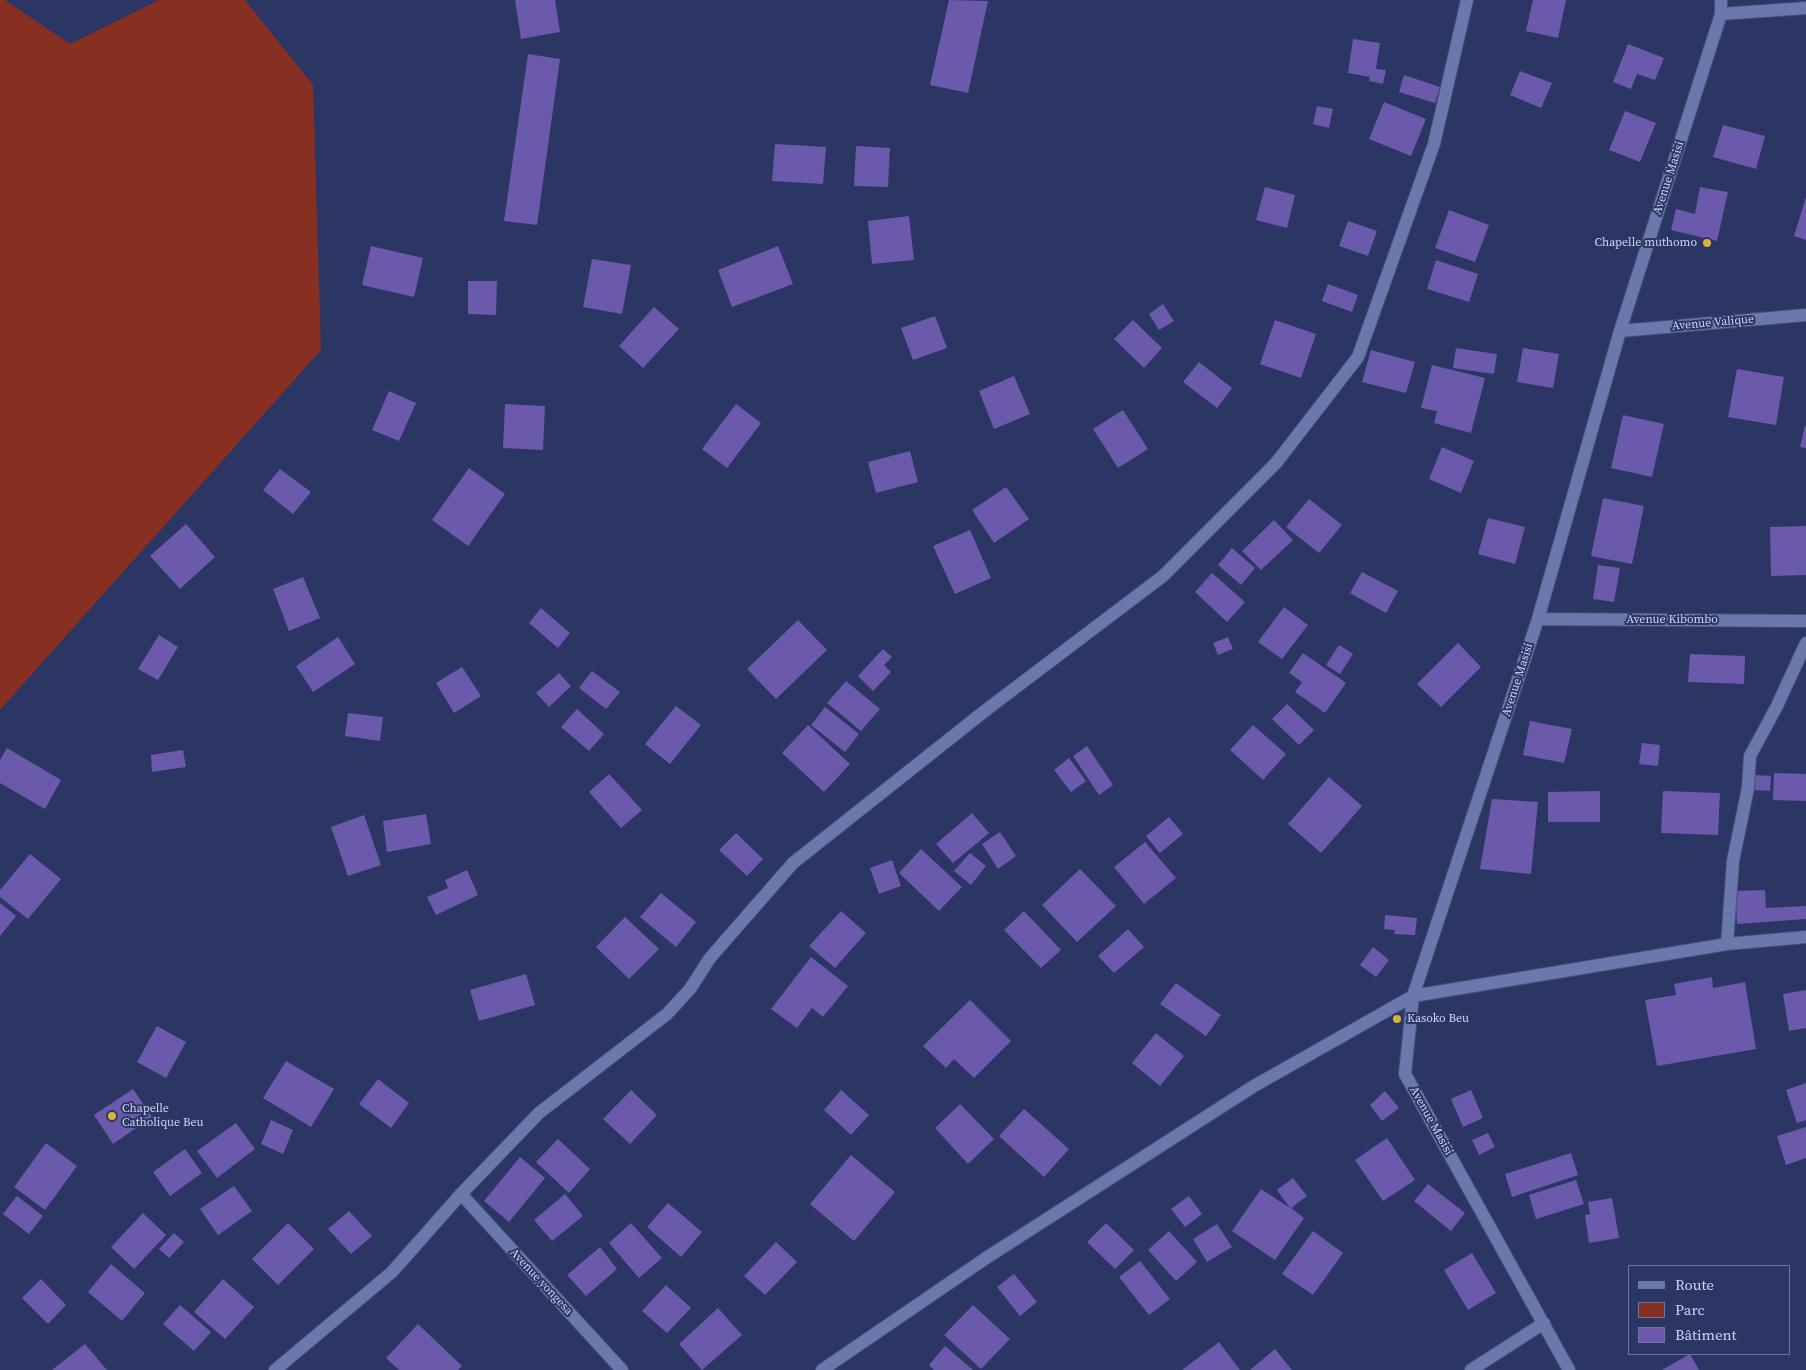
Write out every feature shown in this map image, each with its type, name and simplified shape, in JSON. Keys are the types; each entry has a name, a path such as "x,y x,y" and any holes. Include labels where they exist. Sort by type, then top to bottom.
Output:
{"street":[{"path":"275,1370 392,1272 461,1194 539,1113 667,1014 690,990 710,958 793,864 986,710 1163,576 1276,463 1358,357 1434,144 1467,0"},
{"name":"Avenue Masisi","path":"1569,1370 1405,1074 1413,996 1538,619 1620,331 1721,14 1721,0"},
{"path":"1721,14 1806,8"},
{"name":"Avenue Valique","path":"1620,331 1806,315"},
{"name":"Avenue Kibombo","path":"1538,619 1806,621"},
{"path":"1727,944 1734,861 1748,788 1750,756 1777,706 1806,642"},
{"path":"822,1370 986,1258 1254,1086 1413,996 1727,944 1806,937"},
{"name":"Avenue yongesa","path":"461,1194 622,1370"},
{"path":"1471,1370 1544,1323"}],"green space":[{"path":"0,0 5,0 70,44 159,0 245,0 313,85 321,350 0,710"}],"building":[{"path":"515,0 555,0 560,32 521,39"},
{"path":"949,0 988,1 968,93 930,85"},
{"path":"1533,0 1566,0 1558,38 1526,31"},
{"path":"1353,39 1380,43 1376,69 1386,70 1383,84 1369,81 1370,77 1348,73"},
{"path":"1628,44 1664,58 1655,80 1637,74 1631,89 1613,82"},
{"path":"528,54 560,59 537,225 504,221"},
{"path":"1520,71 1552,83 1541,108 1510,95"},
{"path":"1404,75 1440,87 1435,103 1399,92"},
{"path":"1384,102 1426,119 1411,156 1369,139"},
{"path":"1317,106 1333,109 1329,128 1313,124"},
{"path":"1625,111 1656,123 1640,162 1609,150"},
{"path":"1723,125 1765,136 1756,169 1713,157"},
{"path":"775,144 826,147 823,184 772,181"},
{"path":"856,146 890,148 888,187 854,186"},
{"path":"1265,187 1295,195 1287,228 1256,220"},
{"path":"1700,187 1728,192 1717,241 1671,230 1676,209 1695,214"},
{"path":"1806,197 1806,240 1794,236"},
{"path":"1449,210 1489,225 1475,262 1435,248"},
{"path":"909,216 914,260 872,264 868,221"},
{"path":"1348,221 1377,231 1368,256 1339,246"},
{"path":"371,246 423,258 414,297 362,285"},
{"path":"778,246 793,284 732,307 718,270"},
{"path":"592,259 631,265 622,314 583,307"},
{"path":"1436,260 1478,274 1469,302 1427,289"},
{"path":"468,281 497,281 496,315 468,314"},
{"path":"1328,284 1358,295 1352,312 1322,301"},
{"path":"1163,304 1174,321 1159,330 1149,314"},
{"path":"654,307 679,329 643,368 619,346"},
{"path":"935,316 947,348 913,360 901,328"},
{"path":"1133,320 1162,348 1144,368 1114,339"},
{"path":"1275,320 1316,334 1301,378 1260,364"},
{"path":"1456,348 1497,354 1494,374 1453,368"},
{"path":"1523,348 1559,354 1553,388 1517,382"},
{"path":"1371,350 1415,362 1406,393 1362,382"},
{"path":"1199,362 1232,388 1217,408 1183,382"},
{"path":"1432,365 1485,378 1471,433 1434,423 1437,411 1421,408"},
{"path":"1737,369 1784,377 1776,425 1728,417"},
{"path":"1014,376 1030,414 994,429 979,391"},
{"path":"389,391 416,403 399,441 372,430"},
{"path":"505,404 545,406 543,450 503,448"},
{"path":"736,404 761,423 727,468 702,449"},
{"path":"1123,410 1148,449 1118,468 1093,429"},
{"path":"1623,415 1664,424 1652,477 1611,468"},
{"path":"1806,426 1806,448 1800,447"},
{"path":"1442,447 1474,461 1461,493 1429,479"},
{"path":"910,451 918,482 876,493 868,462"},
{"path":"469,468 505,494 468,546 432,520"},
{"path":"280,469 311,492 293,514 263,490"},
{"path":"1006,487 1029,519 994,543 972,510"},
{"path":"1603,498 1644,506 1632,564 1591,556"},
{"path":"1309,499 1342,525 1319,553 1286,527"},
{"path":"1488,518 1525,527 1515,564 1478,554"},
{"path":"1274,520 1293,540 1261,570 1242,551"},
{"path":"186,524 215,557 180,589 150,556"},
{"path":"1806,526 1806,575 1771,576 1770,527"},
{"path":"970,530 991,578 955,594 933,546"},
{"path":"1232,548 1255,568 1241,585 1218,565"},
{"path":"1598,565 1620,568 1614,602 1593,599"},
{"path":"1362,572 1398,591 1386,613 1350,593"},
{"path":"1212,573 1245,602 1227,622 1195,592"},
{"path":"303,577 320,618 289,631 273,589"},
{"path":"1284,607 1308,625 1282,659 1258,642"},
{"path":"541,608 570,633 558,648 529,623"},
{"path":"798,620 827,650 776,699 747,669"},
{"path":"159,635 178,647 158,680 138,669"},
{"path":"338,637 355,664 313,692 296,666"},
{"path":"1228,637 1233,649 1218,655 1213,643"},
{"path":"1458,643 1481,667 1441,707 1417,684"},
{"path":"1339,645 1353,654 1340,674 1326,665"},
{"path":"883,649 892,657 884,665 891,672 873,691 858,676"},
{"path":"1303,653 1346,683 1325,713 1295,692 1302,682 1289,673"},
{"path":"1690,654 1745,656 1744,684 1688,682"},
{"path":"462,667 481,696 454,713 436,683"},
{"path":"592,671 620,692 606,709 579,688"},
{"path":"559,673 571,686 549,707 536,693"},
{"path":"846,681 880,709 861,731 827,703"},
{"path":"1287,704 1314,730 1299,745 1272,719"},
{"path":"676,706 701,725 670,764 645,744"},
{"path":"825,707 859,734 845,752 811,725"},
{"path":"577,709 604,734 589,751 561,727"},
{"path":"348,713 383,717 380,741 345,736"},
{"path":"1530,721 1572,729 1564,763 1523,755"},
{"path":"808,725 850,764 824,792 782,753"},
{"path":"1253,725 1286,754 1263,780 1230,750"},
{"path":"1642,743 1660,745 1658,766 1639,764"},
{"path":"1087,746 1113,785 1099,795 1073,756"},
{"path":"7,748 61,780 45,809 0,783 0,760"},
{"path":"183,750 186,767 152,772 151,755"},
{"path":"1069,758 1086,781 1071,792 1054,770"},
{"path":"1774,773 1806,774 1806,801 1773,800"},
{"path":"609,774 642,810 621,828 589,792"},
{"path":"1754,775 1771,776 1770,791 1753,790"},
{"path":"1329,777 1362,806 1321,853 1288,824"},
{"path":"1600,791 1600,822 1548,822 1548,792"},
{"path":"1663,791 1720,793 1718,835 1661,833"},
{"path":"1492,799 1538,802 1531,874 1480,869"},
{"path":"972,813 989,833 953,863 936,844"},
{"path":"426,814 431,844 387,852 383,821"},
{"path":"364,815 381,865 348,876 331,827"},
{"path":"1169,817 1183,834 1160,853 1146,836"},
{"path":"1000,832 1016,856 998,869 982,844"},
{"path":"736,833 763,859 747,876 719,850"},
{"path":"1145,842 1176,878 1144,904 1114,867"},
{"path":"921,849 962,887 939,911 899,873"},
{"path":"970,853 986,866 971,885 954,871"},
{"path":"30,854 61,879 28,919 0,897 0,890"},
{"path":"892,860 901,886 879,894 870,868"},
{"path":"1080,869 1116,906 1077,942 1042,905"},
{"path":"467,870 478,895 436,915 427,897 448,888 445,880"},
{"path":"1765,890 1766,908 1806,906 1806,919 1737,924 1735,891"},
{"path":"661,893 696,922 676,947 640,917"},
{"path":"0,903 16,916 0,936"},
{"path":"841,911 866,933 835,968 809,946"},
{"path":"1024,911 1061,950 1041,968 1004,930"},
{"path":"1385,915 1417,918 1415,935 1394,934 1395,930 1384,929"},
{"path":"625,917 659,949 629,979 596,947"},
{"path":"1128,929 1144,947 1114,973 1098,956"},
{"path":"1373,947 1389,960 1376,977 1360,965"},
{"path":"811,957 848,986 823,1017 812,1008 797,1028 771,1009"},
{"path":"526,974 535,1005 479,1021 470,990"},
{"path":"1712,977 1713,988 1745,982 1756,1049 1657,1066 1645,1000 1676,995 1674,984"},
{"path":"1176,983 1221,1015 1206,1036 1160,1004"},
{"path":"1806,990 1806,1028 1789,1031 1783,994"},
{"path":"970,1000 1011,1041 974,1078 954,1059 946,1068 923,1046"},
{"path":"157,1026 186,1042 166,1078 137,1062"},
{"path":"1156,1033 1184,1056 1160,1086 1132,1063"},
{"path":"286,1061 334,1089 311,1127 263,1098"},
{"path":"378,1079 409,1103 391,1128 359,1104"},
{"path":"1806,1083 1806,1120 1797,1123 1786,1090"},
{"path":"133,1089 152,1117 113,1144 94,1115"},
{"path":"631,1090 657,1115 630,1144 603,1119"},
{"path":"841,1090 869,1115 851,1135 824,1110"},
{"path":"1471,1090 1483,1118 1463,1127 1451,1099"},
{"path":"1385,1091 1399,1108 1382,1121 1370,1105"},
{"path":"960,1104 994,1139 968,1164 935,1128"},
{"path":"1024,1109 1069,1149 1044,1177 999,1136"},
{"path":"271,1120 293,1130 283,1154 261,1144"},
{"path":"236,1123 255,1149 217,1178 197,1151"},
{"path":"1806,1127 1806,1158 1786,1165 1777,1136"},
{"path":"1488,1133 1495,1147 1479,1155 1472,1140"},
{"path":"1387,1138 1415,1180 1383,1201 1355,1160"},
{"path":"558,1139 590,1169 569,1193 536,1162"},
{"path":"46,1143 77,1166 45,1210 14,1187"},
{"path":"185,1149 202,1173 170,1196 153,1172"},
{"path":"1571,1153 1578,1175 1512,1197 1505,1174"},
{"path":"851,1155 895,1192 854,1241 810,1204"},
{"path":"520,1157 545,1178 509,1222 484,1201"},
{"path":"1293,1178 1307,1196 1291,1208 1304,1218 1275,1260 1232,1231 1261,1189 1290,1208 1277,1190"},
{"path":"1576,1180 1584,1204 1536,1219 1529,1195"},
{"path":"1428,1184 1465,1213 1451,1231 1414,1201"},
{"path":"234,1186 252,1211 218,1235 200,1209"},
{"path":"565,1194 583,1216 552,1241 534,1220"},
{"path":"17,1196 43,1216 29,1234 3,1214"},
{"path":"1189,1196 1202,1214 1185,1227 1171,1209"},
{"path":"1612,1198 1619,1238 1589,1243 1585,1215 1590,1214 1588,1202"},
{"path":"668,1203 702,1232 681,1257 647,1227"},
{"path":"349,1211 372,1236 351,1254 328,1229"},
{"path":"143,1213 166,1235 134,1269 111,1247"},
{"path":"288,1223 314,1249 278,1285 252,1259"},
{"path":"631,1223 662,1258 639,1278 609,1243"},
{"path":"1106,1223 1134,1250 1115,1269 1087,1242"},
{"path":"1217,1224 1232,1247 1207,1262 1193,1239"},
{"path":"1169,1231 1197,1262 1176,1281 1148,1250"},
{"path":"1313,1231 1343,1253 1313,1295 1282,1274"},
{"path":"174,1233 184,1242 169,1258 159,1249"},
{"path":"776,1242 797,1262 765,1295 744,1276"},
{"path":"600,1247 617,1269 586,1296 567,1275"},
{"path":"1472,1253 1496,1293 1468,1310 1444,1270"},
{"path":"1140,1261 1170,1299 1149,1315 1119,1277"},
{"path":"111,1264 145,1293 122,1321 88,1292"},
{"path":"1014,1274 1037,1302 1020,1316 997,1287"},
{"path":"41,1279 66,1305 48,1324 22,1298"},
{"path":"223,1279 254,1307 225,1339 194,1312"},
{"path":"666,1285 691,1308 667,1333 642,1311"},
{"path":"180,1305 211,1332 194,1351 163,1324"},
{"path":"973,1305 1010,1339 981,1369 944,1335"},
{"path":"718,1308 742,1335 702,1370 679,1344"},
{"path":"418,1324 462,1366 458,1370 399,1370 386,1358"},
{"path":"1219,1342 1240,1370 1182,1370"},
{"path":"85,1344 107,1370 52,1370"},
{"path":"945,1346 973,1370 934,1370 929,1365"},
{"path":"1275,1349 1292,1370 1250,1370"},
{"path":"1691,1355 1699,1370 1662,1370"}],"place":[{"name":"Chapelle muthomo","path":"1707,243"},
{"name":"Kasoko Beu","path":"1397,1019"},
{"name":"Chapelle Catholique Beu","path":"112,1116"}]}
